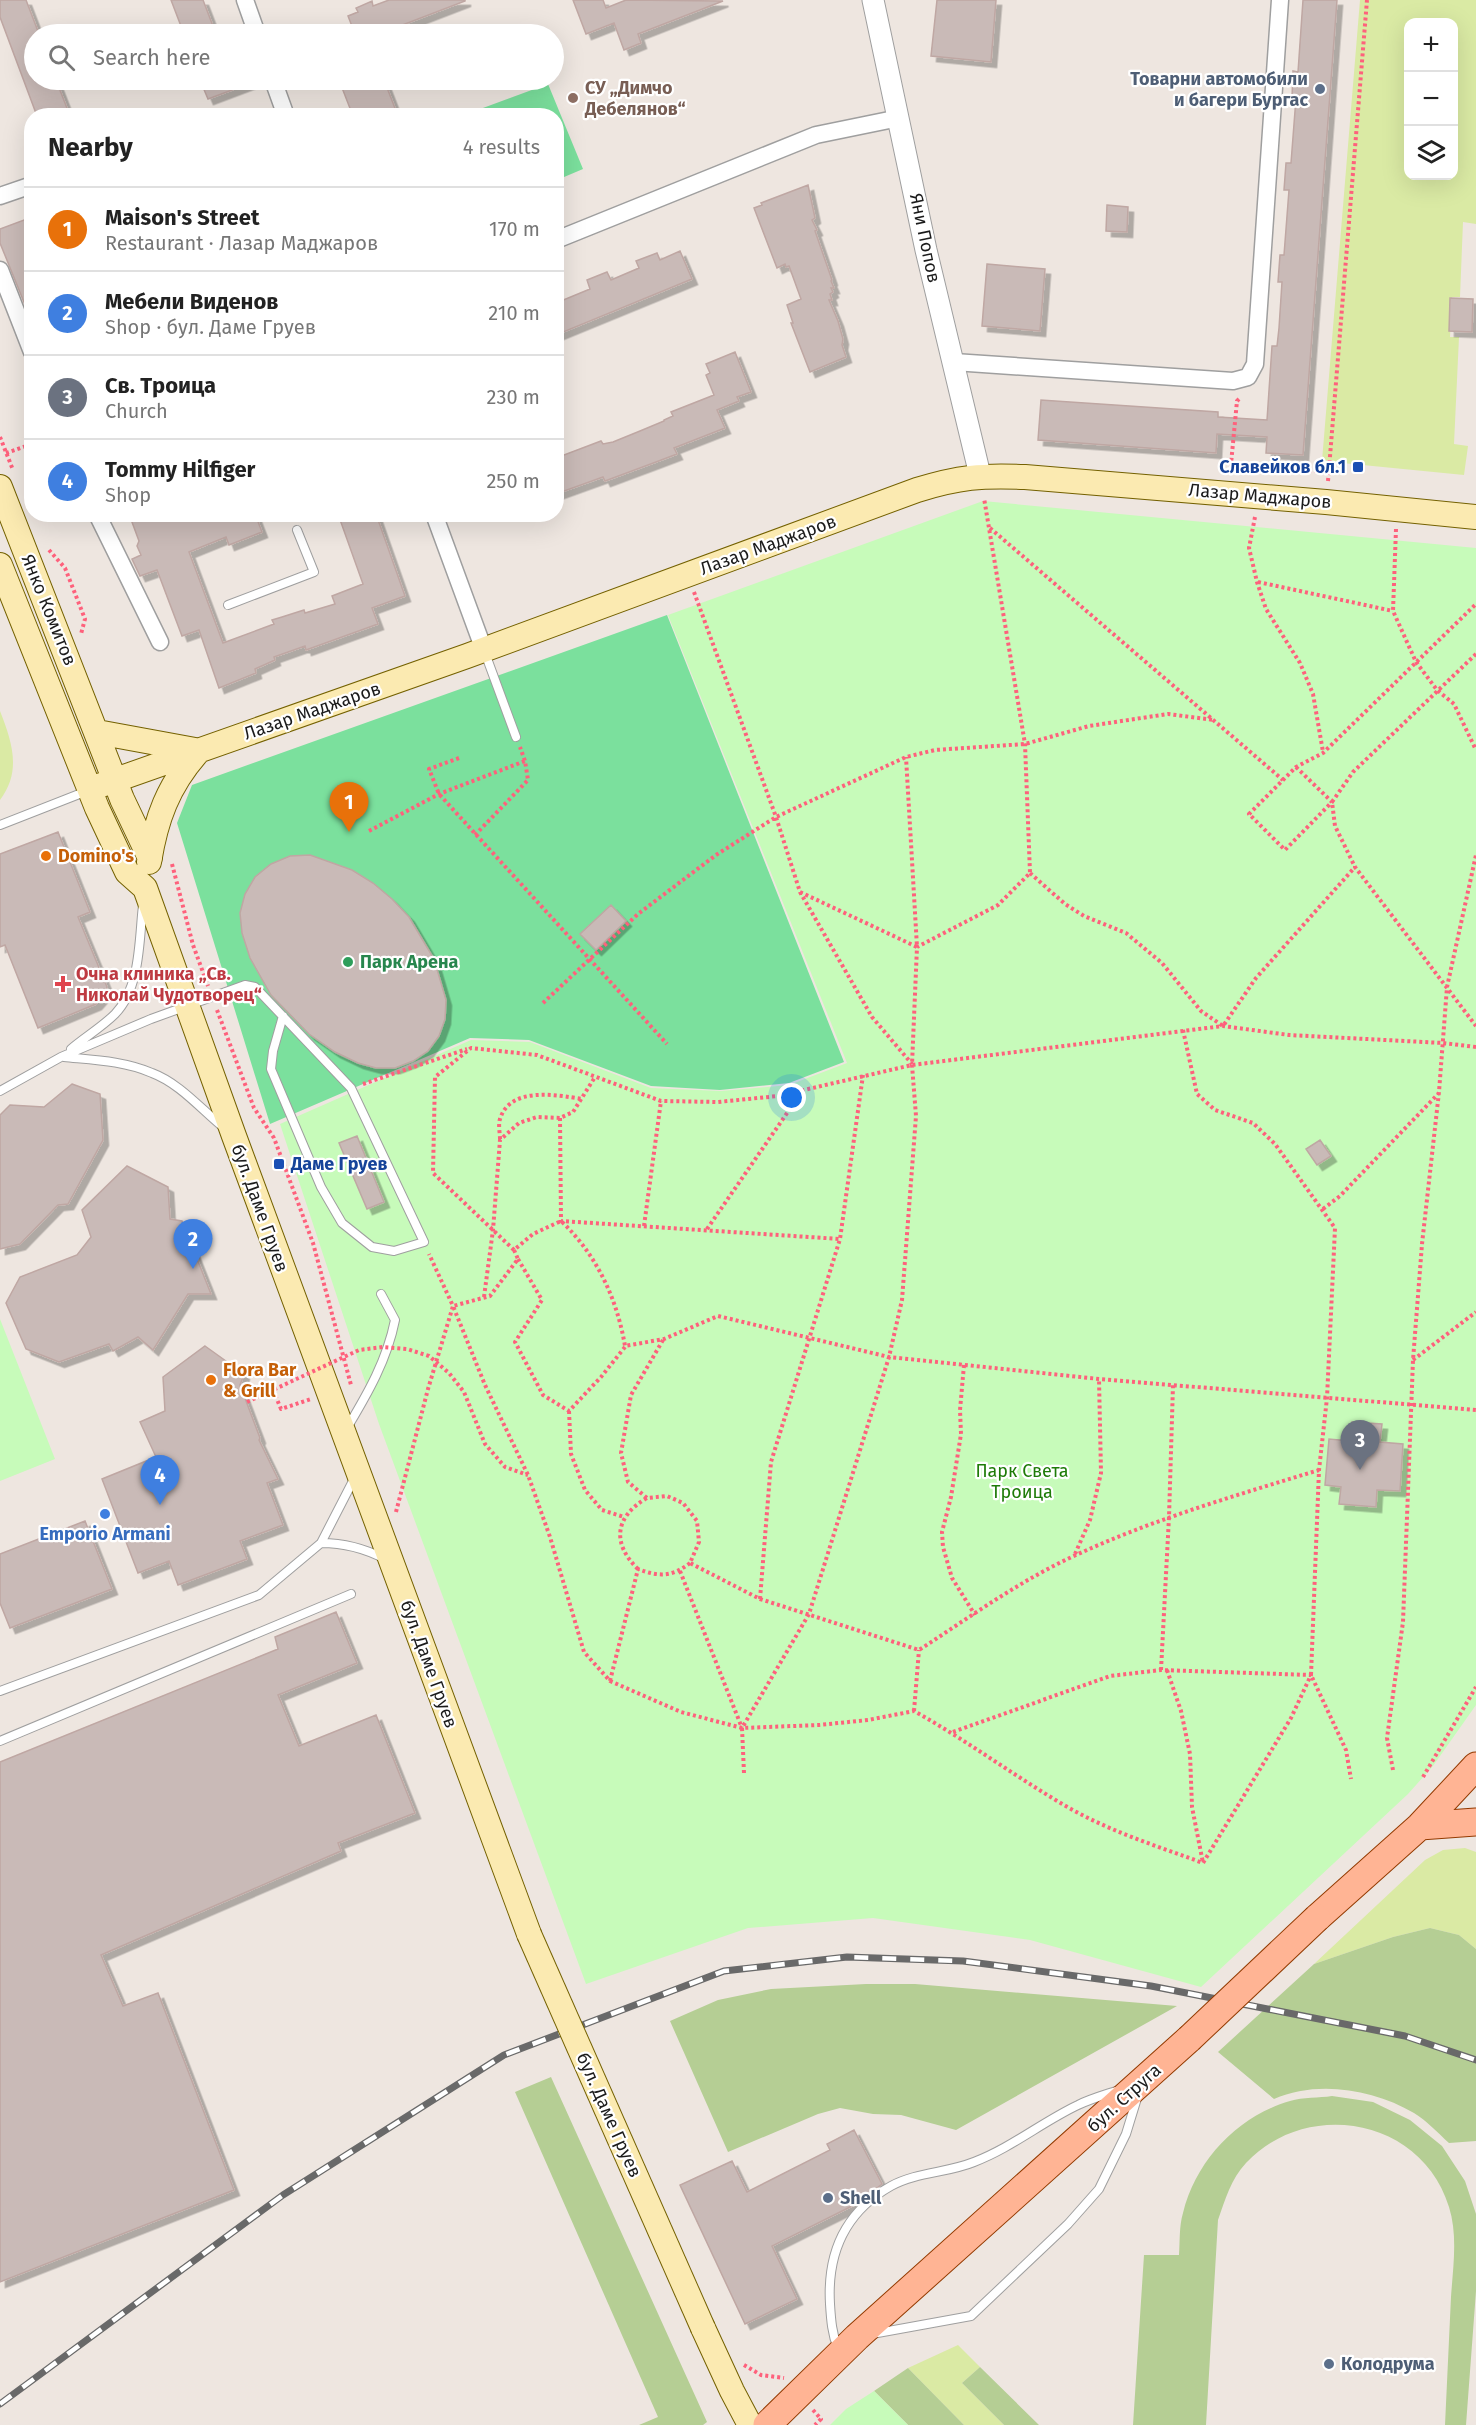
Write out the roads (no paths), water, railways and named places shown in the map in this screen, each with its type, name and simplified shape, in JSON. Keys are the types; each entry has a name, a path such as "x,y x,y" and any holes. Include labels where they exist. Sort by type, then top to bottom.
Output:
{"main road":[{"name":"Лазар Маджаров","path":"90,789 116,782 484,650 949,480 981,475 1025,477 1260,496 1476,517"},
{"name":"Янко Комитов","path":"0,487 97,732"},
{"name":"Янко Комитов","path":"0,565 52,694"},
{"name":"бул. Даме Груев","path":"52,694 90,789 127,872 145,888 234,1136 529,1934 703,2328 750,2425"},
{"path":"97,732 198,751"},
{"path":"97,732 116,782 161,860"},
{"name":"бул. Даме Груев","path":"145,888 161,860 154,834 168,792 184,767 198,751"},
{"name":"бул. Струга","path":"767,2425 849,2345 1142,2082 1317,1918 1420,1826 1476,1766"},
{"path":"1420,1826 1476,1822"}],"street":[{"path":"245,0 253,24"},
{"name":"Яни Попов","path":"873,0 926,250 981,475"},
{"path":"954,362 1233,381 1248,377 1255,364 1280,0"},
{"path":"277,90 283,108"},
{"path":"564,237 816,135 899,118"},
{"path":"0,196 24,187"},
{"path":"0,270 24,332"},
{"path":"101,522 160,642"},
{"path":"437,522 484,650"}],"lane":[{"path":"228,604 314,572 297,530"},
{"path":"484,650 516,737"},
{"path":"0,825 90,789"},
{"path":"61,1057 116,1012 126,997 135,970 145,888"},
{"path":"0,1091 61,1057 187,1005 245,985 255,987 283,1016 351,1088 424,1242 394,1251 372,1247 342,1223 321,1187 271,1070 273,1051 283,1016"},
{"path":"61,1057 118,1062 153,1073 173,1085 234,1136"},
{"path":"344,1433 377,1376 391,1344 396,1320 381,1294"},
{"path":"0,1691 259,1595 321,1543 358,1471"},
{"path":"321,1543 345,1543 370,1551 391,1563"},
{"path":"0,1741 351,1594"},
{"path":"1142,2082 1126,2134 1099,2189 1068,2224 970,2316 849,2345 832,2332 829,2290 831,2265 839,2238 852,2219 871,2200 891,2186 917,2175 973,2163 1028,2135 1078,2104 1142,2082"}],"railway":[{"path":"0,2404 283,2195 504,2055 724,1971 847,1957 963,1961 1151,1986 1405,2036 1476,2060"}],"place":[{"name":"Товарни автомобили и багери Бургас","path":"1320,89"},
{"name":"СУ „Димчо Дебелянов“","path":"573,98"},
{"name":"Славейков бл.1","path":"1358,467"},
{"name":"Maison's Street","path":"349,832"},
{"name":"Domino's","path":"46,856"},
{"name":"Парк Арена","path":"348,962"},
{"name":"Oчна клиника „Св. Николай Чудотворец“","path":"63,984"},
{"name":"Даме Груев","path":"279,1164"},
{"name":"Мебели Виденов","path":"193,1269"},
{"name":"Flora Bar & Grill","path":"211,1380"},
{"name":"Св. Троица","path":"1360,1470"},
{"name":"Tommy Hilfiger","path":"160,1505"},
{"name":"Emporio Armani","path":"105,1514"},
{"name":"Shell","path":"828,2198"},
{"name":"Колодрума","path":"1329,2364"}],"park label":[{"name":"Парк Света Троица","path":"1022,1481"}]}
